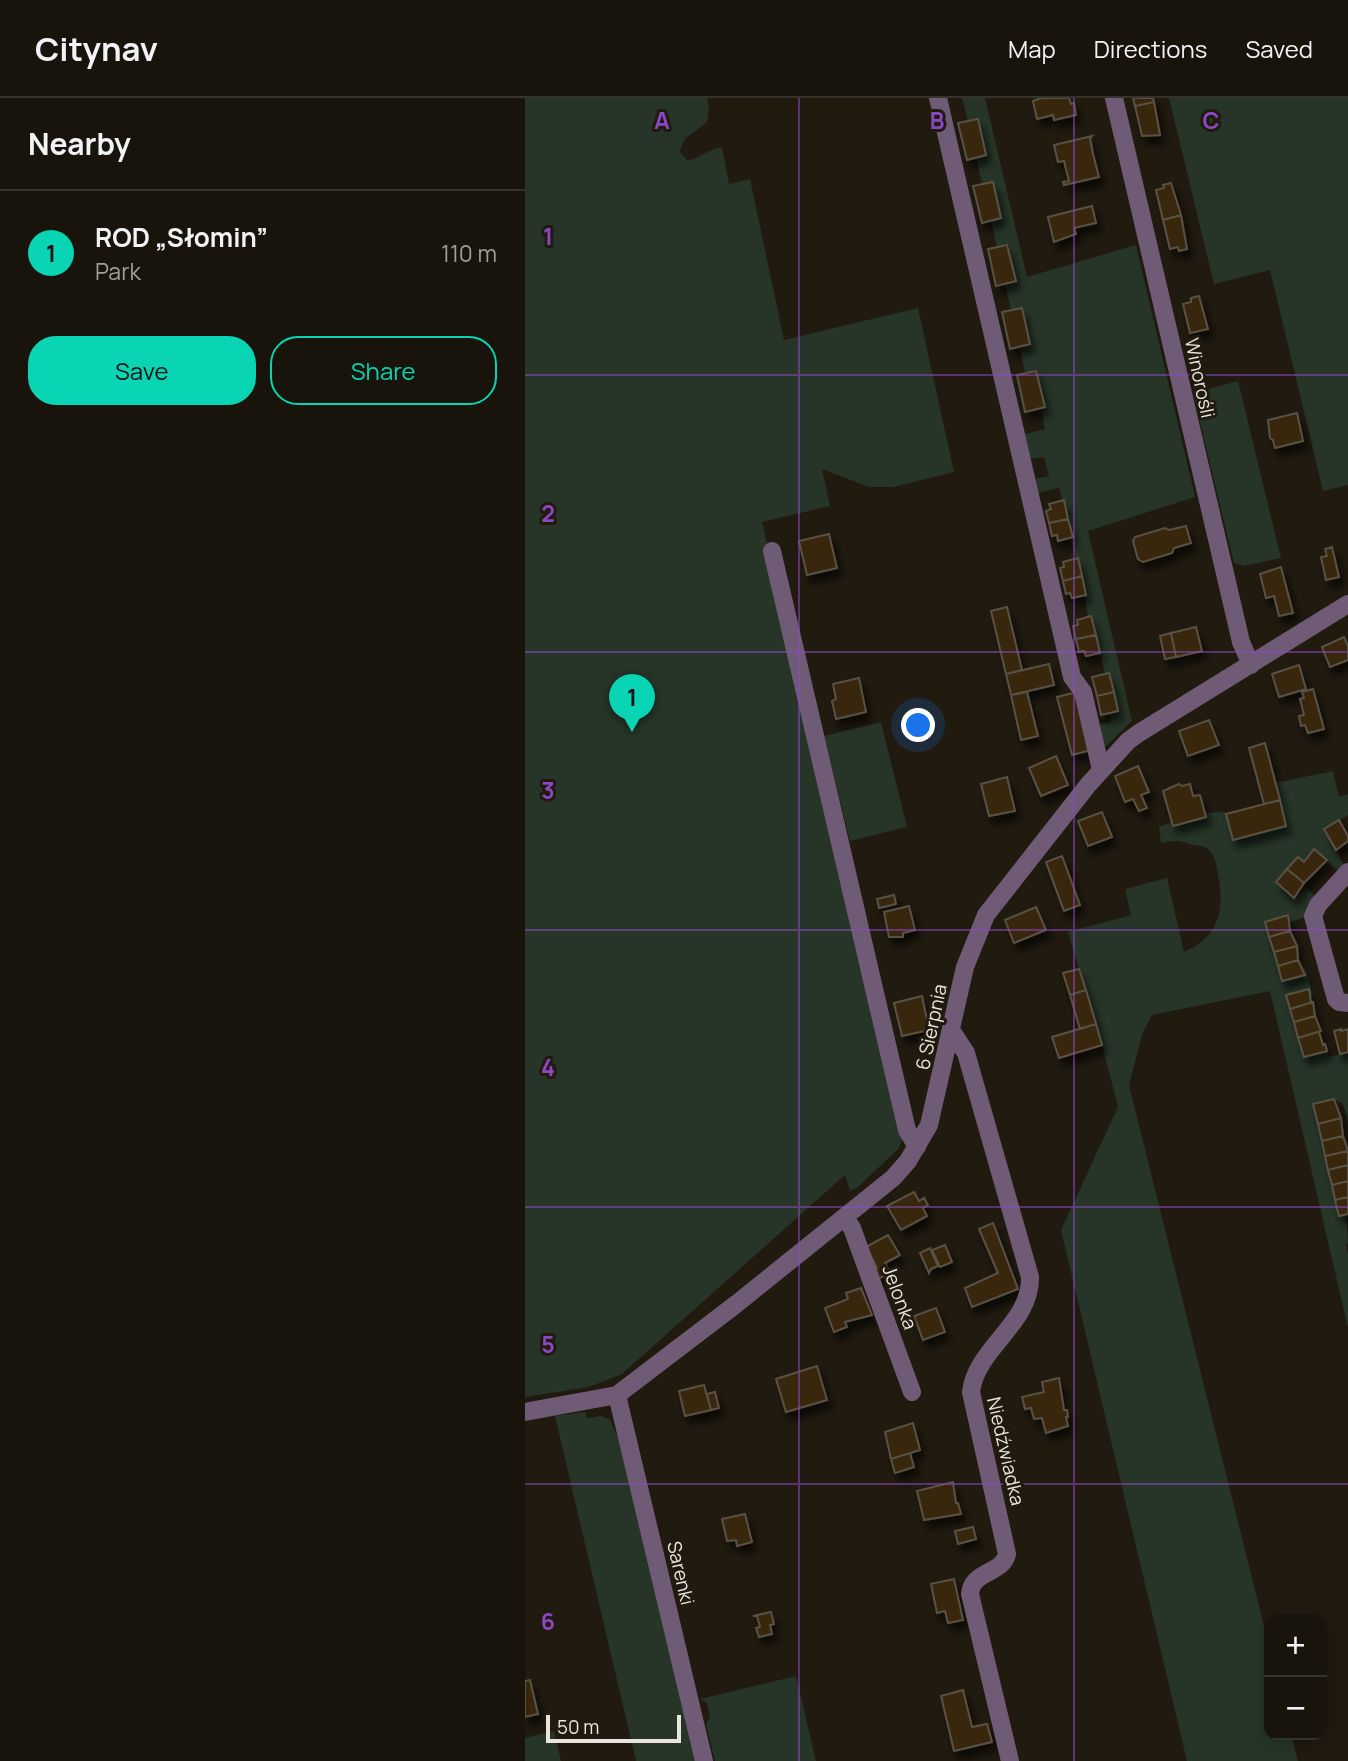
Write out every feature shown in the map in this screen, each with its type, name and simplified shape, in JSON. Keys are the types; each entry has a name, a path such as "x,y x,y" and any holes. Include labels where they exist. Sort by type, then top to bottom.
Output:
{"street":[{"path":"938,98 1072,677 1083,692 1101,770"},
{"name":"Winorośli","path":"1114,98 1241,642 1251,665"},
{"path":"772,551 907,1130 917,1147"},
{"name":"6 Sierpnia","path":"525,1412 617,1395 736,1305 893,1178 917,1147 932,1117 965,967 986,915 1055,824 1101,770 1139,733 1348,604"},
{"path":"1348,872 1318,905 1313,916 1336,999 1348,1003"},
{"name":"Niedźwiadka","path":"951,1030 966,1053 1030,1277 1030,1287 1020,1313 977,1370 971,1392 1007,1554 1005,1561 976,1578 970,1594 1010,1761"},
{"name":"Jelonka","path":"845,1218 852,1228 912,1392"},
{"name":"Sarenki","path":"617,1395 704,1761"}],"green space":[{"path":"525,98 707,98 707,122 685,139 679,151 688,161 722,147 729,184 750,179 784,340 918,308 954,472 893,487 869,487 822,469 830,506 762,522 902,1127 899,1148 857,1188 850,1191 845,1175 622,1374 589,1387 525,1397"},
{"path":"962,98 985,98 1027,277 1136,245 1195,497 1088,531 1132,721 1102,750 1097,725 1111,722 1110,713 1118,710 1109,674 1105,674 1092,617 1088,617 1082,576 1059,488 1037,493 1034,479 1049,476 1044,457 1030,459 1024,434 1045,429 1041,408 1044,407 1036,371 1025,373 1020,347 1030,344 1022,308 1011,310 1005,284 1016,281 1008,245 997,247 991,221 1001,218 993,182 982,184 976,158 986,155 978,119 968,121"},
{"path":"1169,98 1348,98 1348,485 1323,491 1270,270 1214,284"},
{"path":"1238,381 1281,558 1244,566 1234,563 1193,393"},
{"path":"881,722 907,827 850,841 824,736"},
{"path":"1333,771 1339,797 1348,794 1348,815 1324,830 1344,865 1338,871 1315,850 1304,862 1298,857 1276,883 1294,898 1307,888 1316,897 1303,918 1290,922 1287,915 1265,922 1282,981 1305,975 1304,964 1313,996 1309,989 1286,996 1304,1057 1327,1051 1329,1057 1348,1052 1348,1121 1343,1104 1334,1099 1313,1104 1339,1216 1346,1214 1348,1328 1270,991 1152,1015 1142,1035 1129,1085 1264,1626 1264,1740 1292,1740 1298,1761 1187,1761 1061,1230 1118,1107 1068,932 1131,915 1125,889 1167,878 1184,952 1196,946 1212,930 1220,910 1220,887 1215,861 1205,847 1177,841 1161,843 1159,827 1172,822 1174,826 1206,818 1205,813 1225,812 1233,840 1286,826 1275,783"},
{"path":"585,1412 587,1418 601,1416 610,1420 621,1444 697,1761 636,1761 555,1416"},
{"path":"796,1676 816,1761 715,1761 706,1724 710,1717 707,1703 700,1699"},
{"path":"554,1731 561,1761 525,1761 525,1738"}],"building":[{"path":"1042,98 1069,98 1071,104 1074,103 1076,115 1054,120 1053,115 1037,119 1033,101"},
{"path":"1133,98 1153,98 1154,102 1135,106"},
{"path":"1154,102 1160,135 1142,136 1135,106"},
{"path":"978,119 986,155 967,160 958,123"},
{"path":"1092,136 1090,138 1099,177 1064,185 1063,182 1069,181 1064,161 1058,162 1054,145"},
{"path":"993,182 1001,218 982,223 973,186"},
{"path":"1171,183 1181,215 1163,220 1156,190"},
{"path":"1092,206 1096,223 1074,228 1076,234 1054,242 1048,217"},
{"path":"1181,215 1187,249 1179,251 1178,247 1170,249 1163,220"},
{"path":"1007,245 1016,281 996,286 988,249"},
{"path":"1199,296 1208,329 1190,333 1183,304"},
{"path":"1022,308 1030,344 1010,349 1002,312"},
{"path":"1036,371 1045,407 1025,412 1017,375"},
{"path":"1297,413 1303,441 1275,448 1270,438 1268,420"},
{"path":"1064,500 1068,519 1049,523 1046,511 1051,509 1049,504"},
{"path":"1068,519 1073,537 1058,541 1057,535 1052,536 1049,523"},
{"path":"1186,526 1191,543 1174,548 1172,553 1143,562 1138,559 1133,541 1135,537 1165,528 1169,530"},
{"path":"829,534 837,568 807,575 799,541"},
{"path":"1332,547 1339,577 1326,580 1321,557 1327,556 1325,549"},
{"path":"1078,558 1082,576 1063,581 1060,568 1064,567 1063,562"},
{"path":"1281,567 1293,613 1279,616 1274,596 1266,598 1260,574"},
{"path":"1082,576 1086,595 1072,598 1070,593 1066,594 1063,581"},
{"path":"1007,607 1022,670 1006,674 991,611"},
{"path":"1091,616 1096,635 1076,639 1073,626 1078,625 1077,620"},
{"path":"1196,627 1202,651 1176,657 1171,633"},
{"path":"1171,633 1176,657 1165,659 1160,636"},
{"path":"1096,635 1100,653 1086,656 1084,651 1079,652 1076,639"},
{"path":"1344,637 1348,646 1348,660 1330,667 1322,647"},
{"path":"1049,664 1054,685 1011,695 1006,674"},
{"path":"1299,665 1306,689 1279,697 1272,674"},
{"path":"1109,673 1114,692 1097,696 1092,677"},
{"path":"859,678 866,712 836,719 832,701 836,699 833,684"},
{"path":"1313,689 1324,729 1308,733 1305,725 1301,726 1299,716 1304,715 1300,699 1304,698 1302,692"},
{"path":"1027,692 1038,736 1021,740 1011,695"},
{"path":"1077,692 1091,750 1072,755 1057,697"},
{"path":"1114,692 1118,711 1101,715 1097,696"},
{"path":"1209,720 1219,745 1188,756 1179,731"},
{"path":"1265,743 1280,800 1264,804 1249,748"},
{"path":"1056,756 1068,785 1041,796 1029,768"},
{"path":"1138,766 1149,792 1141,795 1147,808 1139,811 1133,799 1125,802 1115,776"},
{"path":"1007,777 1015,811 989,816 981,784"},
{"path":"1179,784 1190,784 1193,796 1200,795 1206,817 1173,826 1163,791"},
{"path":"1280,800 1286,826 1233,840 1226,814"},
{"path":"1102,812 1112,837 1088,846 1078,821"},
{"path":"1339,820 1348,841 1336,850 1324,829"},
{"path":"1314,849 1327,860 1304,883 1287,869 1298,857 1304,862"},
{"path":"1062,856 1080,905 1064,911 1046,862"},
{"path":"1287,869 1304,883 1294,898 1276,882"},
{"path":"894,895 896,904 879,908 877,899"},
{"path":"909,906 915,930 903,933 903,937 889,937 884,912"},
{"path":"1036,907 1046,930 1014,943 1005,920"},
{"path":"1288,915 1290,931 1269,937 1265,922"},
{"path":"1290,931 1297,946 1274,952 1269,937"},
{"path":"1297,946 1298,960 1278,966 1274,952"},
{"path":"1298,960 1305,975 1282,981 1278,966"},
{"path":"1079,969 1086,990 1070,995 1063,973"},
{"path":"1309,989 1311,1003 1290,1009 1286,995"},
{"path":"1086,990 1096,1024 1080,1029 1070,995"},
{"path":"922,996 929,1030 902,1036 894,1003"},
{"path":"1313,1002 1315,1016 1294,1022 1290,1009"},
{"path":"1315,1016 1321,1031 1298,1038 1294,1022"},
{"path":"1096,1024 1102,1045 1059,1058 1052,1037"},
{"path":"1348,1029 1348,1052 1340,1054 1334,1031"},
{"path":"1321,1031 1319,1032 1327,1051 1304,1057 1298,1038"},
{"path":"1334,1099 1341,1118 1318,1124 1313,1104"},
{"path":"1341,1118 1343,1136 1322,1141 1318,1124"},
{"path":"1343,1136 1348,1151 1325,1156 1322,1141"},
{"path":"1348,1151 1348,1165 1328,1170 1325,1156"},
{"path":"1348,1165 1348,1181 1332,1185 1328,1170"},
{"path":"1348,1181 1348,1197 1335,1200 1332,1185"},
{"path":"914,1192 919,1201 924,1198 928,1205 923,1208 927,1216 901,1230 887,1206"},
{"path":"1348,1197 1348,1214 1339,1216 1335,1200"},
{"path":"993,1223 1018,1289 972,1307 965,1288 998,1273 979,1229"},
{"path":"888,1235 900,1255 885,1263 890,1273 878,1279 873,1270 877,1268 866,1247"},
{"path":"945,1245 952,1262 940,1267 932,1250"},
{"path":"930,1248 938,1266 929,1273 920,1253"},
{"path":"861,1288 872,1315 845,1322 847,1327 834,1332 825,1308 848,1299 846,1293"},
{"path":"936,1308 945,1332 923,1340 914,1316"},
{"path":"817,1366 827,1400 786,1412 776,1379"},
{"path":"1059,1378 1068,1426 1046,1433 1042,1418 1034,1419 1031,1408 1025,1409 1022,1397 1044,1392 1042,1382"},
{"path":"704,1385 711,1410 685,1416 679,1391"},
{"path":"715,1392 719,1408 711,1410 707,1394"},
{"path":"913,1423 920,1450 891,1459 885,1432"},
{"path":"910,1453 914,1467 895,1473 891,1459"},
{"path":"953,1482 956,1503 961,1514 924,1520 917,1491"},
{"path":"745,1514 752,1542 737,1546 736,1540 727,1541 722,1519"},
{"path":"973,1527 976,1539 958,1544 955,1531"},
{"path":"954,1579 963,1620 948,1623 945,1611 937,1613 931,1584"},
{"path":"771,1612 774,1624 770,1625 772,1634 759,1637 756,1628 760,1627 757,1616 753,1616"},
{"path":"530,1680 538,1714 525,1717 525,1681"},
{"path":"963,1690 972,1727 987,1724 992,1742 954,1751 941,1696"}],"place":[{"name":"ROD „Słomin”","path":"632,732"}]}
